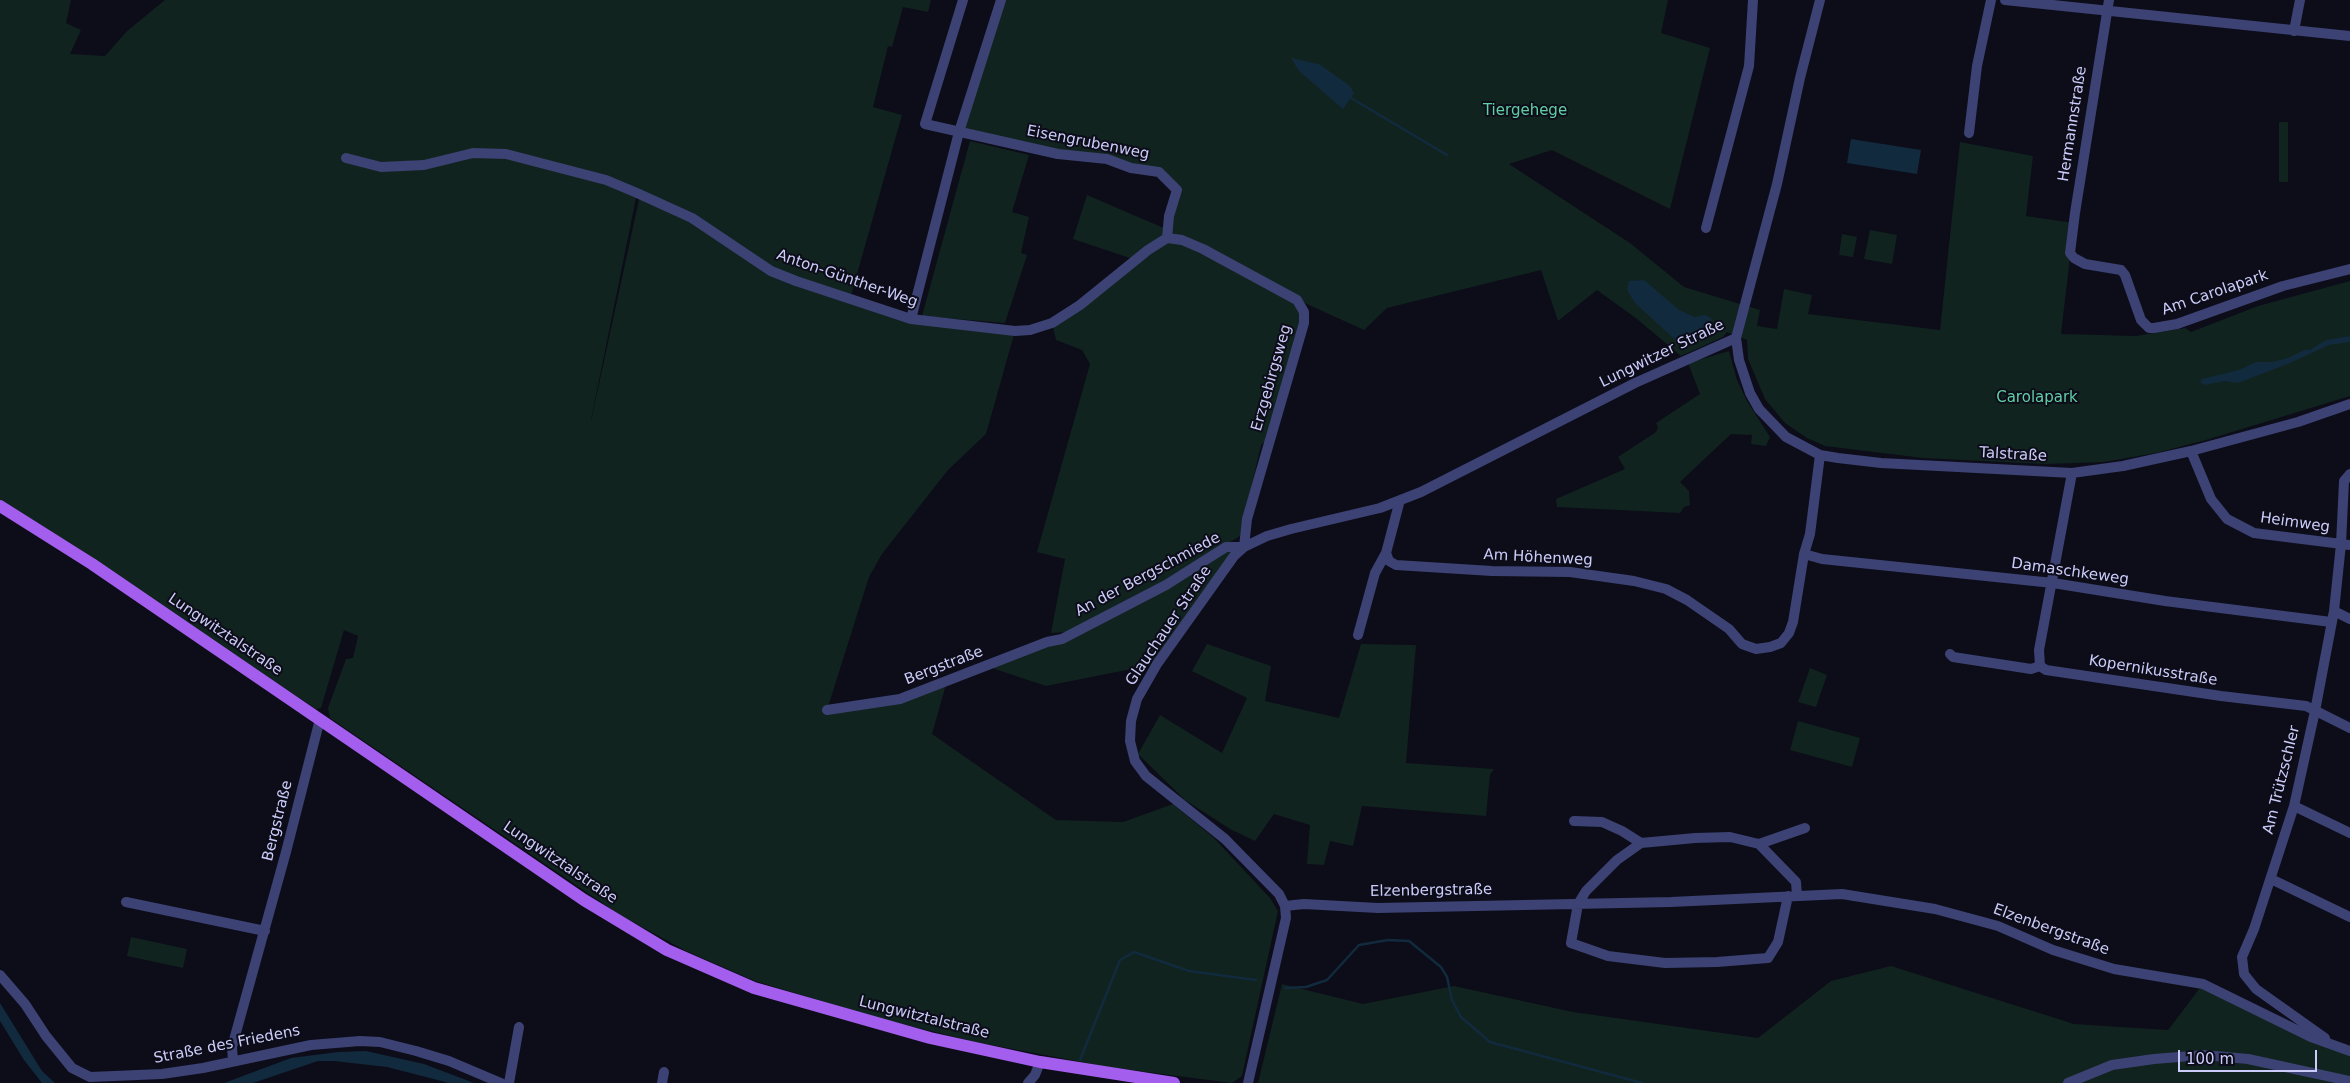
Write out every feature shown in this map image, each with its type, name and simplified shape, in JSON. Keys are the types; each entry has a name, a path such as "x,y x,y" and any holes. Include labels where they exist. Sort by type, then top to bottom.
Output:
{"main road":[{"name":"Lungwitztalstraße","path":"0,506 92,564 584,900 632,930 693,963 754,988 807,1005 930,1038 1040,1062 1174,1083"}],"street":[{"name":"Eisengrubenweg","path":"963,0 926,124 1058,154 1091,156 1107,159 1131,168 1159,172 1177,190 1169,216 1167,238"},
{"path":"911,319 958,132 1001,0"},
{"path":"1706,228 1749,66 1753,0"},
{"name":"Lungwitzer Straße","path":"1400,500 1421,492 1635,383 1736,338 1777,184 1800,78 1820,0"},
{"path":"1969,134 1977,66 1991,0"},
{"path":"2006,0 2108,5 2294,31 2350,36"},
{"path":"2294,31 2300,0"},
{"name":"Hermannstraße","path":"2070,253 2108,5"},
{"name":"Anton-Günther-Weg","path":"346,158 381,167 424,165 473,153 506,154 606,180 692,218 772,271 911,319 1015,331 1030,330 1052,323 1080,305 1148,250 1167,238"},
{"name":"Erzgebirgsweg","path":"1167,238 1182,240 1203,249 1297,300 1304,312 1304,323 1247,519 1244,547"},
{"name":"Am Carolapark","path":"2070,253 2078,262 2121,270 2125,275 2141,320 2149,328 2176,324 2283,286 2350,269"},
{"name":"Talstraße","path":"1736,338 1743,375 1759,409 1786,437 1820,455 1881,463 2072,473 2124,466 2191,450 2298,422 2350,404"},
{"name":"Heimweg","path":"2191,450 2211,499 2227,519 2254,533 2346,545"},
{"name":"Am Höhenweg","path":"1386,553 1389,561 1396,565 1492,571 1570,572 1634,581 1666,589 1687,600 1729,630 1742,644 1756,649 1770,648 1781,643 1789,633 1792,622 1804,554 1810,534 1820,455"},
{"path":"2040,666 2039,650 2072,473"},
{"name":"Am Trützschler","path":"2336,1046 2256,989 2244,974 2242,957 2254,929 2294,806 2315,711 2346,545 2344,481 2350,474"},
{"path":"1358,634 1375,573 1386,553 1400,500"},
{"name":"Glauchauer Straße","path":"1285,906 1279,894 1224,839 1146,776 1135,761 1130,742 1132,721 1138,699 1157,664 1234,556 1244,547 1267,536 1380,508 1400,500"},
{"name":"An der Bergschmiede","path":"1068,635 1166,585 1226,547 1244,547"},
{"name":"Damaschkeweg","path":"1804,554 1822,559 2053,583 2165,601 2331,622"},
{"path":"2334,611 2350,620"},
{"name":"Bergstraße","path":"827,710 900,699 1047,642 1054,642 1068,635"},
{"name":"Kopernikusstraße","path":"1950,654 1953,657 2031,669 2040,666 2046,670 2221,696 2306,706 2350,728"},
{"name":"Bergstraße","path":"233,1061 232,1047 265,931 320,719"},
{"path":"2294,806 2350,833"},
{"path":"1574,821 1602,822 1622,831 1641,843"},
{"path":"1759,844 1805,828"},
{"path":"1730,837 1759,844 1796,882 1778,942 1768,958 1717,962 1665,962 1608,956 1571,943 1578,904 1595,880 1617,860 1641,843 1730,837"},
{"path":"2270,878 2350,917"},
{"name":"Elzenbergstraße","path":"1285,906 1304,904 1378,908 1578,904 1842,894 1935,910 1998,926 2054,950 2114,969 2203,984 2311,1037 2350,1051"},
{"path":"126,902 265,931"},
{"path":"1248,1083 1286,918 1285,906"},
{"name":"Straße des Friedens","path":"0,975 25,1004 46,1036 72,1068 84,1076 103,1078 162,1074 311,1045 360,1041 380,1042 449,1061 500,1083"},
{"path":"509,1083 519,1026"},
{"path":"2068,1083 2112,1065 2154,1058 2204,1055 2248,1059 2350,1081"},
{"path":"1028,1083 1035,1075 1040,1062"},
{"path":"662,1083 664,1072"}],"green space":[{"path":"0,0 71,0 66,23 81,30 70,54 105,56 127,31 165,0 931,0 928,12 903,7 892,47 888,46 873,107 902,115 850,299 911,319 1015,331 986,434 948,470 882,554 869,577 827,710 900,699 947,681 932,734 1056,820 1123,822 1173,804 1214,838 1270,898 1278,911 1242,1076 1232,1083 1108,1067 976,1042 878,1018 755,981 686,951 620,915 330,718 328,708 346,659 353,658 358,636 344,630 321,708 316,709 0,501","holes":["637,193 640,195 591,421"]},
{"path":"1002,0 1668,0 1661,33 1710,48 1670,209 1552,150 1509,164 1630,243 1684,287 1760,310 1757,326 1777,329 1784,289 1812,295 1808,314 1940,330 1960,142 2033,156 2026,216 2074,223 2061,334 2136,336 2185,328 2191,332 2258,306 2350,281 2350,396 2206,440 2156,453 2104,462 2046,464 1923,458 1825,446 1807,438 1785,423 1765,399 1748,359 1747,340 1727,332 1723,337 1681,356 1637,319 1597,290 1558,321 1541,270 1387,308 1364,330 1298,300 1304,312 1271,436 1261,445 1240,536 1165,582 1068,632 1051,633 1065,559 1037,552 1090,364 1082,350 1056,340 1052,323 1136,260 1073,239 1087,195 1166,229 1177,190 1159,173 960,130"},
{"path":"2279,122 2288,122 2288,182 2279,182"},
{"path":"970,141 1029,155 1012,212 1029,217 1021,253 1027,255 1005,323 922,316"},
{"path":"1870,230 1897,235 1892,264 1864,259"},
{"path":"1842,234 1857,237 1853,257 1839,255"},
{"path":"1729,351 1737,380 1747,401 1770,437 1766,446 1751,444 1752,435 1731,434 1680,482 1689,491 1690,505 1684,507 1680,513 1557,507 1556,499 1625,469 1618,457 1656,432 1658,428 1656,423 1700,394 1688,363"},
{"path":"1226,547 1244,547 1157,664 1046,686 986,666 1054,642"},
{"path":"1207,644 1271,666 1265,701 1339,718 1361,644 1416,645 1406,763 1494,769 1490,775 1486,816 1362,806 1353,846 1330,841 1324,865 1307,864 1310,825 1274,814 1255,841 1230,829 1185,800 1138,754 1160,715 1222,753 1247,698 1192,671"},
{"path":"1810,668 1827,675 1816,707 1798,702"},
{"path":"1798,721 1860,738 1852,767 1790,750"},
{"path":"131,937 187,949 183,968 127,956"},
{"path":"1891,966 2074,1024 2168,1030 2203,984 2350,1051 2350,1083 1258,1083 1282,984 1363,1004 1454,986 1573,1012 1758,1038 1831,981"}],"water":[{"path":"1291,58 1319,64 1350,86 1354,93 1343,109 1299,71"},
{"path":"1851,139 1921,150 1917,174 1847,163"},
{"path":"1644,280 1679,310 1695,317 1705,315 1711,318 1712,324 1691,344 1680,344 1635,303 1627,290 1629,281"},
{"path":"2350,336 2350,342 2329,345 2290,363 2238,383 2224,381 2205,385 2200,382 2202,379 2239,370 2256,362 2272,362 2288,358 2304,350 2310,350 2326,340"},
{"path":"0,1003 42,1071 55,1083 42,1083 24,1060 0,1021"},
{"path":"366,1051 424,1064 474,1083 449,1083 387,1067 318,1061 253,1083 224,1083 291,1058 338,1052"}],"waterway":[{"path":"1351,98 1447,155"},
{"path":"1285,988 1306,987 1327,980 1359,945 1388,940 1409,941 1441,967 1447,977 1452,1000 1461,1017 1490,1042 1642,1083"},
{"path":"1080,1060 1120,960 1134,952 1189,971 1256,980"}],"park label":[{"name":"Tiergehege","path":"1525,111"},
{"name":"Carolapark","path":"2037,398"}]}
